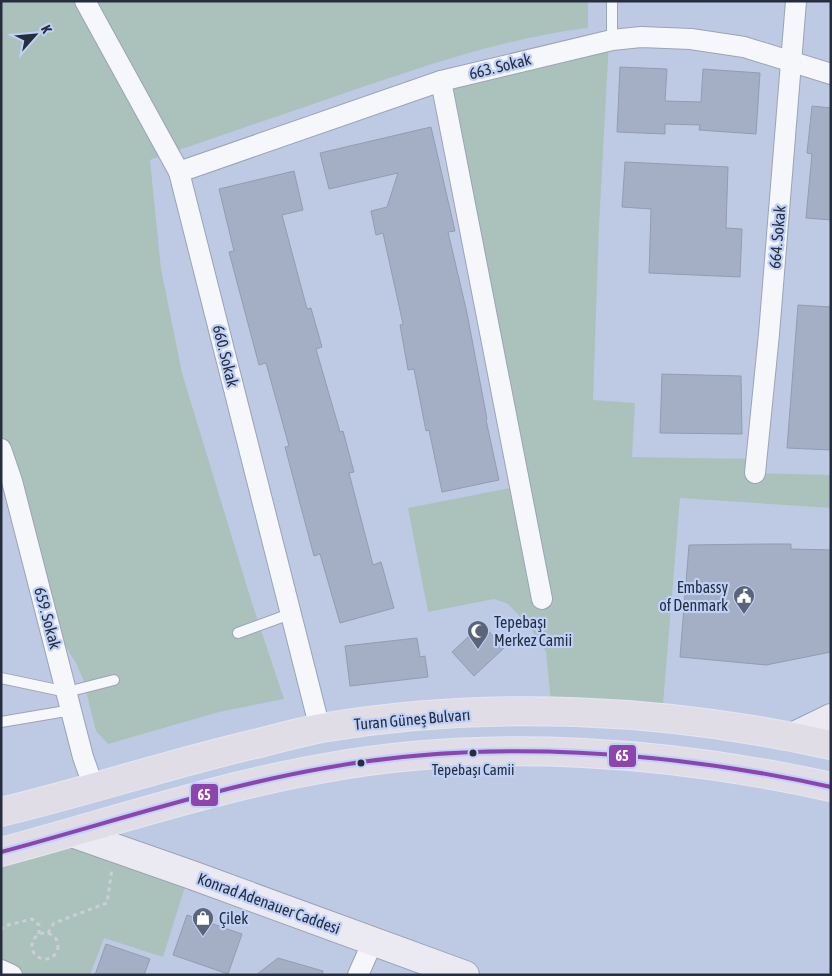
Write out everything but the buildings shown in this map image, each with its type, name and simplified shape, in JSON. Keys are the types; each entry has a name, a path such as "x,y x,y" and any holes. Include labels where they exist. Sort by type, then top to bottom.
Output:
{"main road":[{"name":"Turan Güneş Bulvarı","path":"1,812 94,788 206,755 320,729 396,718 457,714 552,712 662,717 711,723 831,746"},
{"path":"792,737 831,718"},
{"path":"1,852 221,790 326,768 452,753 535,752 618,755 696,762 775,774 831,787"},
{"name":"Konrad Adenauer Caddesi","path":"72,833 373,940 465,975"}],"street":[{"name":"660. Sokak","path":"85,1 179,172 320,729"},
{"name":"664. Sokak","path":"755,473 769,334 796,1"},
{"name":"663. Sokak","path":"179,172 441,80 612,40 641,37 691,39 744,47 831,74"},
{"path":"441,80 542,598"},
{"name":"659. Sokak","path":"1,449 12,481 83,757 94,788"},
{"path":"358,975 373,940"},
{"path":"1,970 12,975"}],"lane":[{"path":"612,1 612,40"},
{"path":"238,633 290,614"},
{"path":"1,678 70,701"},
{"path":"1,722 70,701 114,680"}],"path":[{"path":"48,933 54,924 107,902 116,848"},
{"path":"1,930 4,926 32,919 39,925 39,934"},
{"path":"48,933 56,937 58,950 54,957 45,960 37,957 32,949 33,940 39,934 48,933"}],"green space":[{"path":"1,1 588,1 588,28 527,38 438,62 150,160 161,269 182,373 252,603 284,699 219,712 108,744 96,731 83,679 76,663 62,641 15,473 1,433"},
{"path":"609,41 599,226 593,400 635,403 632,457 756,459 755,473 831,475 831,508 680,498 662,717 552,712 546,652 529,626 508,604 494,599 428,612 408,508 520,486 441,81"},
{"path":"72,833 189,874 163,957 104,938 90,975 12,975 1,970 1,852"}],"transit line":[{"name":"65","path":"1,852 203,795 284,776 387,759 450,753 514,751 643,757 707,765 831,787"}],"place":[{"name":"Embassy of Denmark","path":"744,615"},
{"name":"Tepebaşı Merkez Camii","path":"478,650"},
{"name":"Tepebaşı Camii","path":"473,753"},
{"name":"Çilek","path":"203,937"}]}
